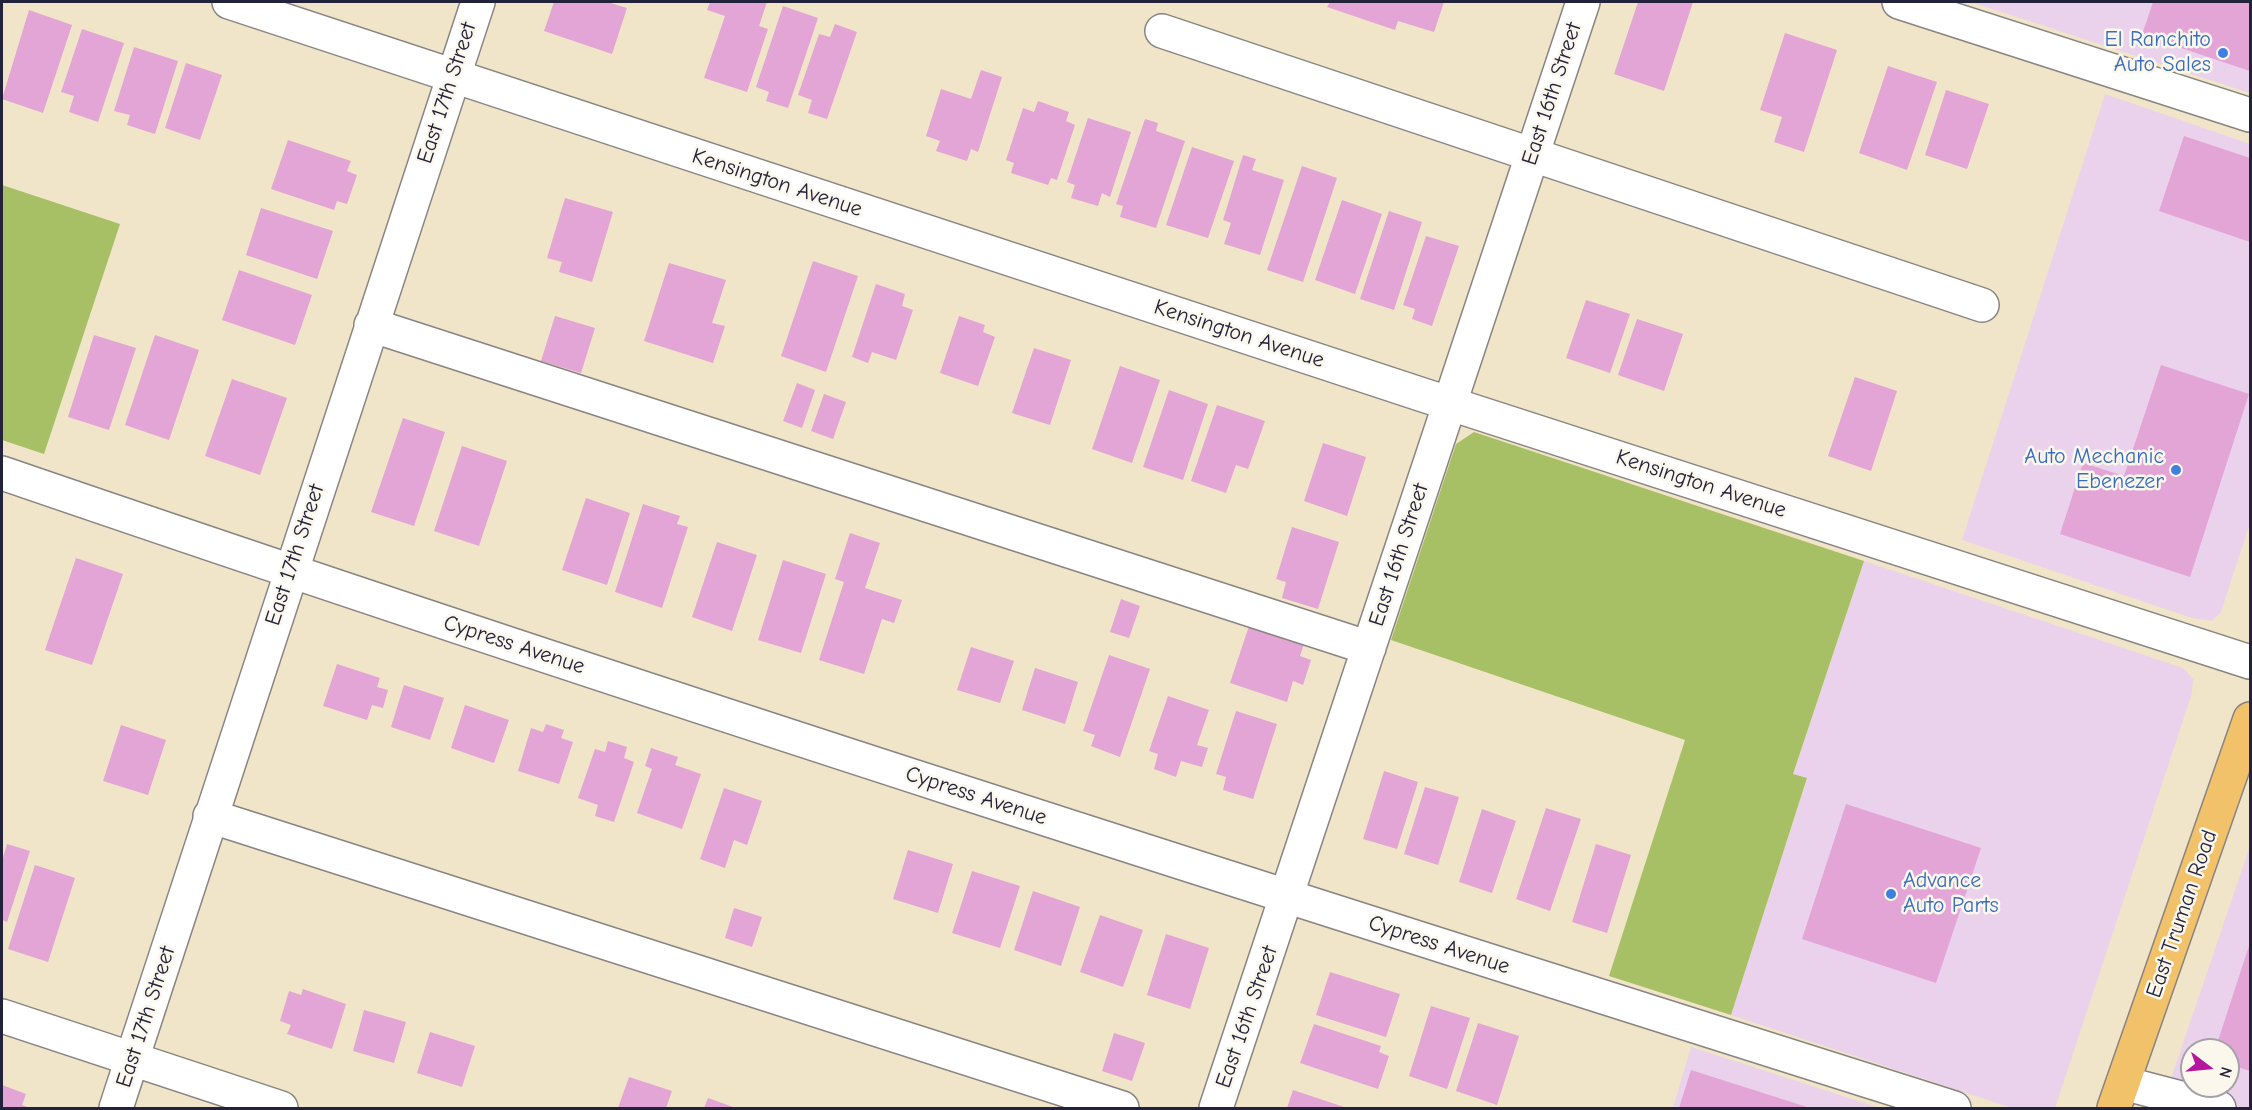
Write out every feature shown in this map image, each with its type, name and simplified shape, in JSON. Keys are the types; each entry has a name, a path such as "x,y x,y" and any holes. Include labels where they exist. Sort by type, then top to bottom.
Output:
{"main road":[{"name":"East Truman Road","path":"2119,1096 2242,772 2250,719"}],"street":[{"name":"Kensington Avenue","path":"229,2 1448,403 2250,662"},
{"name":"East 17th Street","path":"116,1108 289,572 478,2"},
{"name":"East 16th Street","path":"1216,1108 1448,403 1583,2"},
{"path":"1899,2 2250,115"},
{"path":"1161,31 1532,152 1982,305"},
{"path":"371,325 1369,648"},
{"name":"Cypress Avenue","path":"2,473 289,572 1287,897 1954,1108"},
{"path":"210,816 1122,1108"},
{"path":"2,1016 281,1108"},
{"path":"2119,1096 2219,1108"}],"shaded area":[{"path":"1971,2 2250,2 2250,93"},
{"path":"2105,94 2250,144 2250,523 2221,612 2212,621 2192,618 1962,540"},
{"path":"1864,561 2183,668 2193,679 2192,693 2055,1108 2012,1108 1731,1015 1807,779 1793,774"},
{"path":"2250,846 2250,1108 2161,1108 2180,1052 2180,1098 2240,1098 2240,1038 2185,1038"},
{"path":"1691,1047 1880,1108 1673,1108"}],"green space":[{"path":"2,185 120,224 44,454 2,440"},
{"path":"1474,432 1864,561 1793,774 1807,778 1731,1015 1609,976 1685,740 1391,640 1456,444"}],"building":[{"path":"554,2 607,2 627,8 612,54 544,31"},
{"path":"710,2 767,2 759,26 768,29 747,92 704,78 725,16 707,10"},
{"path":"1330,2 1444,2 1434,32 1398,21 1395,30 1327,7"},
{"path":"1638,2 1693,2 1664,91 1614,74"},
{"name":"El Ranchito Auto Sales","path":"2153,2 2250,2 2250,71 2142,35"},
{"path":"783,6 818,18 788,108 766,101 769,92 756,87"},
{"path":"29,10 72,25 43,113 2,99"},
{"path":"835,24 857,32 827,119 808,113 812,100 798,95 819,34 830,37"},
{"path":"82,29 124,43 98,122 69,112 74,96 61,92"},
{"path":"1785,33 1837,50 1804,152 1774,142 1782,117 1760,110"},
{"path":"134,47 178,61 155,134 127,125 130,115 114,111"},
{"path":"186,63 222,75 200,140 165,128"},
{"path":"1888,66 1937,82 1907,170 1859,153"},
{"path":"981,70 1002,77 978,152 971,149 967,161 936,151 940,141 926,136 941,89 971,99"},
{"path":"1946,90 1989,104 1967,169 1925,155"},
{"path":"1038,101 1069,112 1066,121 1075,125 1057,180 1051,178 1048,185 1011,173 1014,163 1006,160 1023,108 1034,112"},
{"path":"1088,118 1131,132 1110,197 1102,193 1098,206 1071,198 1075,185 1067,182"},
{"path":"1145,119 1158,123 1156,131 1185,141 1156,228 1120,217 1123,206 1116,204"},
{"path":"2184,136 2250,158 2250,242 2159,211"},
{"path":"288,140 351,161 347,171 357,175 347,204 337,201 334,210 271,189"},
{"path":"1192,147 1234,161 1208,238 1166,225"},
{"path":"1243,155 1256,159 1252,170 1284,180 1260,255 1224,244 1231,223 1223,220"},
{"path":"1302,166 1337,178 1303,282 1267,270"},
{"path":"565,198 613,212 592,282 559,272 562,262 547,258"},
{"path":"1342,200 1382,214 1355,294 1315,280"},
{"path":"261,208 333,231 317,279 246,255"},
{"path":"1389,211 1422,222 1394,310 1360,299"},
{"path":"1426,236 1459,246 1432,326 1412,319 1415,309 1403,305"},
{"path":"813,261 858,276 826,372 781,356"},
{"path":"669,263 726,280 712,323 725,326 713,363 644,341"},
{"path":"239,270 312,295 295,345 222,320"},
{"path":"876,284 905,294 902,306 913,310 896,360 872,352 868,363 852,357"},
{"path":"1586,300 1630,314 1610,373 1566,358"},
{"path":"555,316 595,328 581,373 541,361"},
{"path":"959,316 985,325 983,332 995,337 978,386 940,373"},
{"path":"1637,319 1683,334 1664,391 1618,375"},
{"path":"94,335 136,348 109,430 68,417"},
{"path":"155,335 199,350 169,440 125,425"},
{"path":"1034,348 1071,360 1050,425 1012,413"},
{"name":"Auto Mechanic Ebenezer","path":"2161,365 2249,394 2190,577 2060,534 2083,463 2124,476"},
{"path":"1120,366 1160,380 1132,463 1092,449"},
{"path":"1855,377 1897,391 1871,471 1828,456"},
{"path":"232,379 287,398 260,475 205,456"},
{"path":"797,383 815,390 802,428 783,421"},
{"path":"1169,390 1208,404 1183,480 1143,467"},
{"path":"824,394 846,402 833,439 811,431"},
{"path":"1217,405 1265,421 1248,469 1236,465 1226,493 1191,481"},
{"path":"403,418 445,432 414,526 371,512"},
{"path":"1323,443 1366,457 1347,516 1304,501"},
{"path":"462,446 507,461 479,546 434,531"},
{"path":"586,498 630,513 607,585 562,570"},
{"path":"643,504 680,516 677,524 688,527 662,608 615,592"},
{"path":"1292,527 1339,542 1318,609 1282,598 1286,582 1276,579"},
{"path":"850,533 880,543 865,588 902,600 894,623 882,619 864,674 819,660 844,582 835,579"},
{"path":"717,542 757,555 732,631 692,617"},
{"path":"76,558 123,574 92,665 45,650"},
{"path":"783,560 826,574 801,653 758,640"},
{"path":"1121,599 1140,606 1129,638 1110,632"},
{"path":"1251,620 1306,638 1300,656 1311,660 1303,685 1293,681 1287,702 1230,683"},
{"path":"971,647 1014,661 1000,703 957,690"},
{"path":"1109,655 1150,669 1120,757 1091,746 1095,735 1083,731"},
{"path":"337,664 380,678 377,687 388,690 383,708 372,705 367,720 323,706"},
{"path":"1035,668 1078,682 1065,724 1022,710"},
{"path":"404,685 444,698 430,740 391,727"},
{"path":"1168,696 1209,710 1197,745 1208,748 1202,767 1181,761 1176,777 1154,769 1158,754 1149,751"},
{"path":"465,705 509,720 494,763 451,748"},
{"path":"1236,711 1277,724 1253,799 1223,790 1226,777 1216,774"},
{"path":"546,724 564,730 561,738 573,742 559,784 518,771 531,728 543,732"},
{"path":"121,725 166,740 148,795 103,781"},
{"path":"608,741 627,747 624,758 634,762 614,822 595,816 598,805 578,798 595,749 605,752"},
{"path":"651,748 678,757 675,765 701,774 682,829 637,813 652,769 645,766"},
{"path":"1384,771 1418,782 1397,849 1363,839"},
{"path":"1425,787 1459,797 1438,865 1404,854"},
{"path":"724,788 762,801 747,845 734,840 725,868 700,859"},
{"name":"Advance Auto Parts","path":"1846,804 1981,848 1936,983 1802,939"},
{"path":"1546,808 1581,819 1550,911 1516,899"},
{"path":"1482,809 1516,821 1492,893 1459,882"},
{"path":"7,844 30,851 7,922 2,920 2,861"},
{"path":"1596,844 1631,855 1607,933 1572,922"},
{"path":"908,850 953,864 938,913 893,899"},
{"path":"35,865 75,878 48,962 8,949"},
{"path":"972,871 1020,886 1000,948 952,933"},
{"path":"1033,891 1080,907 1061,966 1014,950"},
{"path":"734,908 762,917 752,947 725,938"},
{"path":"1100,915 1143,930 1123,987 1080,972"},
{"path":"1166,934 1209,948 1190,1009 1147,995"},
{"path":"2250,943 2250,1071 2240,1068 2240,1038 2219,1038"},
{"path":"1330,972 1400,994 1386,1037 1316,1015"},
{"path":"303,989 346,1004 332,1049 287,1034 291,1025 280,1021 289,991 301,995"},
{"path":"1431,1006 1470,1018 1447,1089 1409,1076"},
{"path":"364,1010 406,1022 394,1063 353,1051"},
{"path":"1478,1023 1519,1036 1497,1105 1456,1091"},
{"path":"1314,1024 1381,1046 1379,1052 1389,1056 1378,1089 1300,1063"},
{"path":"430,1032 475,1046 462,1087 417,1073"},
{"path":"1114,1033 1145,1043 1132,1081 1102,1071"},
{"path":"1691,1070 1810,1108 1679,1108"},
{"path":"629,1077 672,1091 666,1108 618,1108"},
{"path":"2,1085 26,1094 22,1105 30,1108 2,1108"},
{"path":"1293,1090 1347,1108 1287,1108"},
{"path":"708,1098 736,1108 704,1108"}],"place":[{"name":"El Ranchito Auto Sales","path":"2223,53"},
{"name":"Auto Mechanic Ebenezer","path":"2176,470"},
{"name":"Advance Auto Parts","path":"1891,894"}]}
